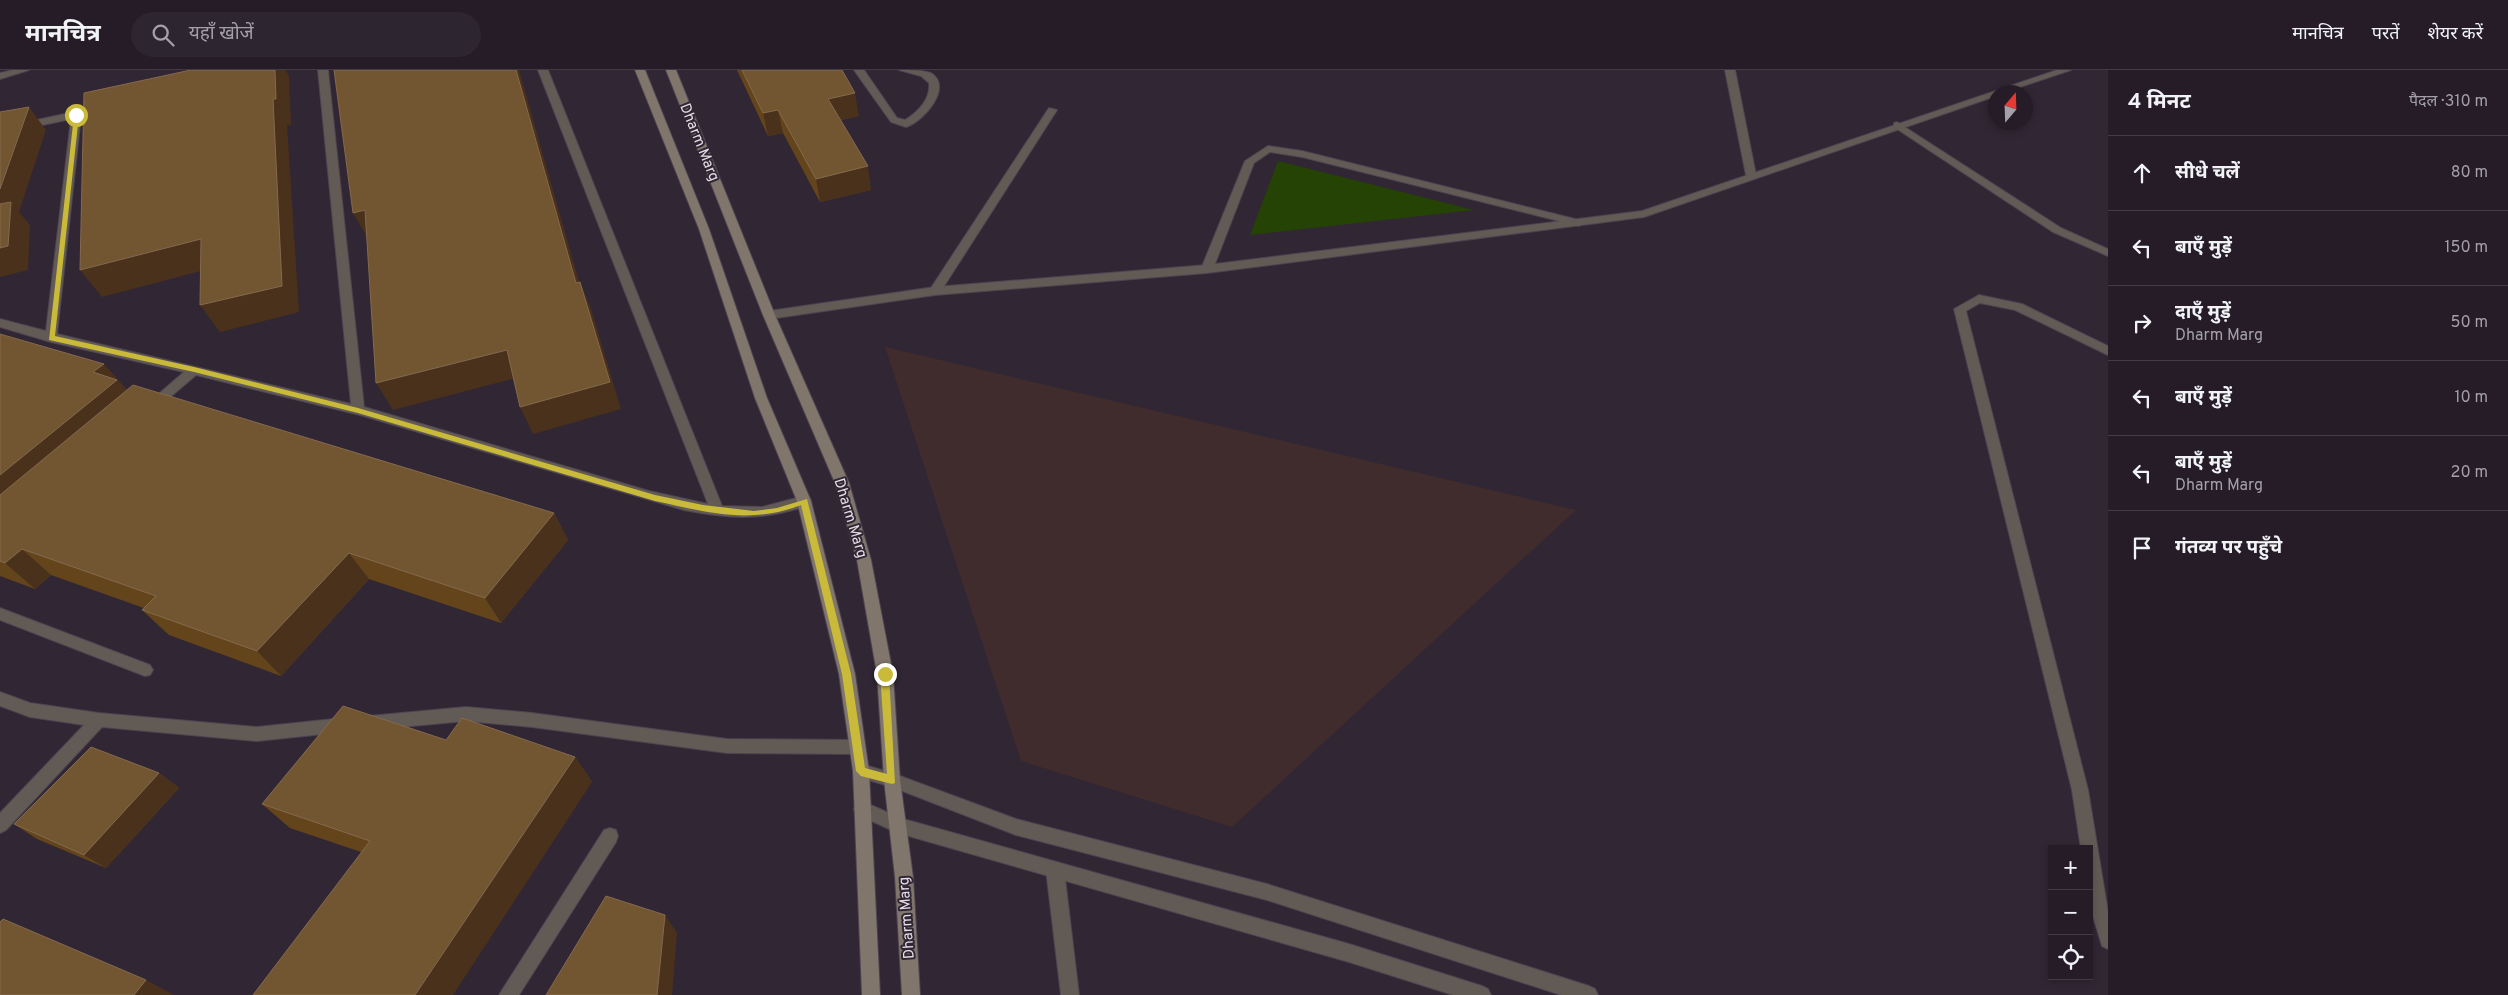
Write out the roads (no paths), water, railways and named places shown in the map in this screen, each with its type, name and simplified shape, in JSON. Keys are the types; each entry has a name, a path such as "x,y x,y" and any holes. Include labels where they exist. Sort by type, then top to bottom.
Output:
{"main road":[{"name":"Dharm Marg","path":"640,70 704,229 761,398 804,501 847,674 856,747 861,771 871,995"},
{"name":"Dharm Marg","path":"671,70 769,315 842,483 864,560 885,674 892,780 904,877 911,995"}],"street":[{"path":"0,76 24,70"},
{"path":"323,70 358,410"},
{"path":"543,70 717,511"},
{"path":"859,70 894,120 906,124 918,116 929,102 934,91 934,83 929,76 904,70"},
{"path":"1730,70 1751,176"},
{"path":"2020,85 2066,70"},
{"path":"769,315 935,291 1207,269 1644,214 1897,125 1988,96"},
{"path":"0,131 114,106"},
{"path":"935,291 1052,110"},
{"path":"51,338 76,115"},
{"path":"1897,125 2058,230 2108,253"},
{"path":"1207,269 1250,161 1268,149 1302,154 1579,223"},
{"path":"2108,351 2018,307 1979,299 1960,309 2080,790 2100,916 2108,940"},
{"path":"0,323 51,338 358,410 655,498 717,511 754,514 778,511 804,501"},
{"path":"142,415 194,370"},
{"path":"0,614 146,670"},
{"path":"0,699 30,710 99,720 257,734 466,714 532,720 670,740 727,746 856,747"},
{"path":"0,825 99,720"},
{"path":"861,771 892,780 1016,827 1267,892 1589,995"},
{"path":"862,809 898,825 1349,953 1482,995"},
{"path":"508,995 610,836"},
{"path":"1055,870 1070,995"}]}
